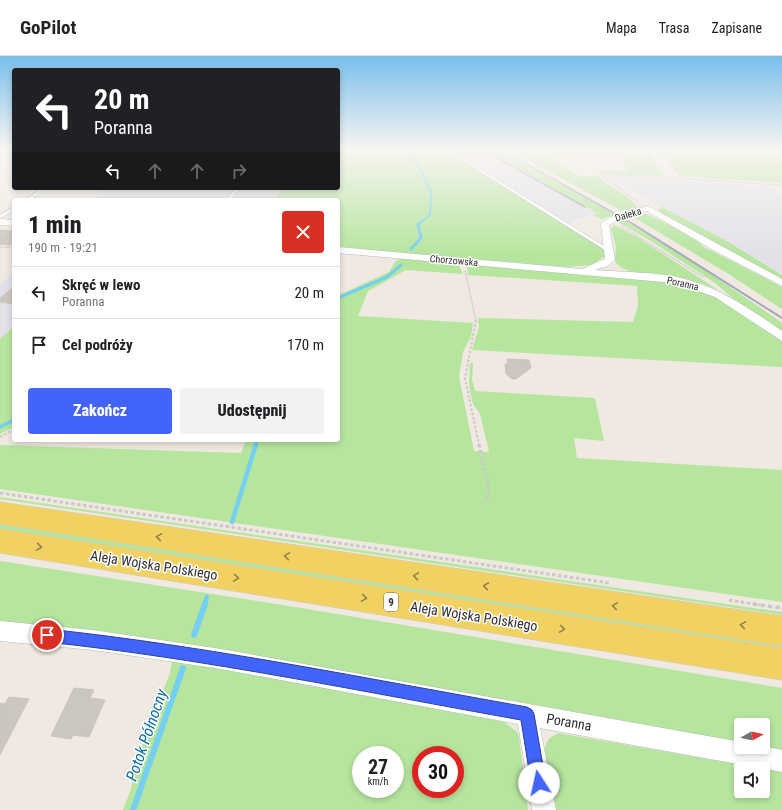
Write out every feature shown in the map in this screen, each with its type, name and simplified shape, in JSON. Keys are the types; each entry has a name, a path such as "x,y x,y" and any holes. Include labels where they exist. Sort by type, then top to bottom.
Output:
{"main road":[{"path":"0,513 782,631"},
{"name":"Aleja Wojska Polskiego","path":"0,541 782,664"}],"street":[{"name":"Daleka","path":"610,256 605,224 609,220 648,208"},
{"path":"648,208 716,248 782,283"},
{"path":"0,222 12,223"},
{"name":"Chorzowska","path":"340,250 569,270"},
{"path":"569,270 598,267 610,256 614,267 627,276"},
{"name":"Poranna","path":"569,270 660,278 691,283 727,298 782,337"},
{"name":"Poranna","path":"0,631 93,640 213,658 782,761"},
{"path":"527,714 544,810"}],"lane":[{"path":"499,184 610,256"},
{"path":"30,198 42,190"},
{"path":"230,198 236,190"},
{"path":"0,217 12,209"}],"path":[{"name":"Daleka","path":"615,184 648,208"},
{"path":"769,184 782,185"},
{"path":"609,220 646,240 715,285 727,298"},
{"path":"7,248 12,244"},
{"path":"0,247 12,248"},
{"path":"462,261 476,321 476,328 466,360 465,378 488,490 486,502"},
{"path":"0,437 12,430"},
{"path":"0,493 612,583"},
{"path":"721,599 782,608"}],"shaded area":[{"path":"499,184 546,184 598,213 562,224"},
{"path":"620,184 733,184 773,187 782,194 782,275 725,240"},
{"path":"104,190 282,190 276,198 94,198"},
{"path":"12,275 12,391 0,403 0,284"}],"green space":[{"path":"340,184 499,184 603,249 605,253 604,257 591,265 567,267 340,248 340,198 276,198 282,190 340,190"},
{"path":"546,184 560,184 616,215 601,219 593,215 597,213"},
{"path":"572,184 607,184 628,197 637,207 633,210 624,212"},
{"path":"662,207 725,240 782,275 782,281 661,214 658,210"},
{"path":"639,213 649,215 692,236 704,247 782,287 782,309 727,273 630,215"},
{"path":"621,218 680,253 771,315 782,323 782,333 730,296 715,283 654,243 616,221"},
{"path":"614,225 637,237 718,290 679,277 635,273 620,266 615,261 616,247 611,229"},
{"path":"402,258 458,263 463,274 406,270 368,291 358,316 473,323 471,336 463,352 459,377 474,451 489,452 480,414 473,404 469,386 470,363 473,363 472,380 475,391 595,398 604,441 574,438 577,458 782,470 782,602 0,489 0,445 241,453 245,442 340,442 340,294 389,272 395,262"},
{"path":"472,264 676,282 712,293 782,341 782,367 472,350 479,327 478,318 633,322 638,306 637,286 468,275 467,266"},
{"path":"12,328 12,428 0,434 0,339"},
{"path":"0,497 782,612 782,615 0,499"},
{"path":"0,523 782,644 782,651 0,531"},
{"path":"0,561 289,606 782,688 782,750 770,747 770,718 734,718 734,741 0,627"},
{"path":"172,661 200,664 504,722 517,732 519,737 528,810 123,810 131,789 137,759 170,673"},
{"path":"558,733 734,764 734,798 770,798 770,770 782,772 782,810 552,810 546,783 544,763 544,753 550,738"}],"building":[{"path":"0,230 12,231 12,243 9,245 0,244"},
{"path":"12,289 12,304 0,302 0,298"},
{"path":"507,359 529,360 531,368 516,379 512,379 506,374 505,364 508,364"},
{"path":"74,688 94,690 90,698 105,700 89,737 73,735 71,739 51,736"},
{"path":"9,697 29,699 0,755 0,703 5,704"}],"waterway":[{"name":"Potok Północny","path":"418,224 430,215 431,193 427,184"},
{"name":"Potok Północny","path":"411,249 421,238 418,224"},
{"name":"Potok Północny","path":"340,297 387,277 401,265"},
{"path":"0,427 12,421"},
{"name":"Potok Północny","path":"232,522 256,444"},
{"name":"Potok Północny","path":"204,605 207,597"},
{"name":"Potok Północny","path":"194,635 205,604"},
{"name":"Potok Północny","path":"133,810 183,668"}],"railway":[{"path":"544,184 585,207"},
{"path":"563,184 635,225"},
{"path":"633,224 782,318"}],"route":[{"path":"47,635 93,640 221,660 527,714 539,783"}]}
